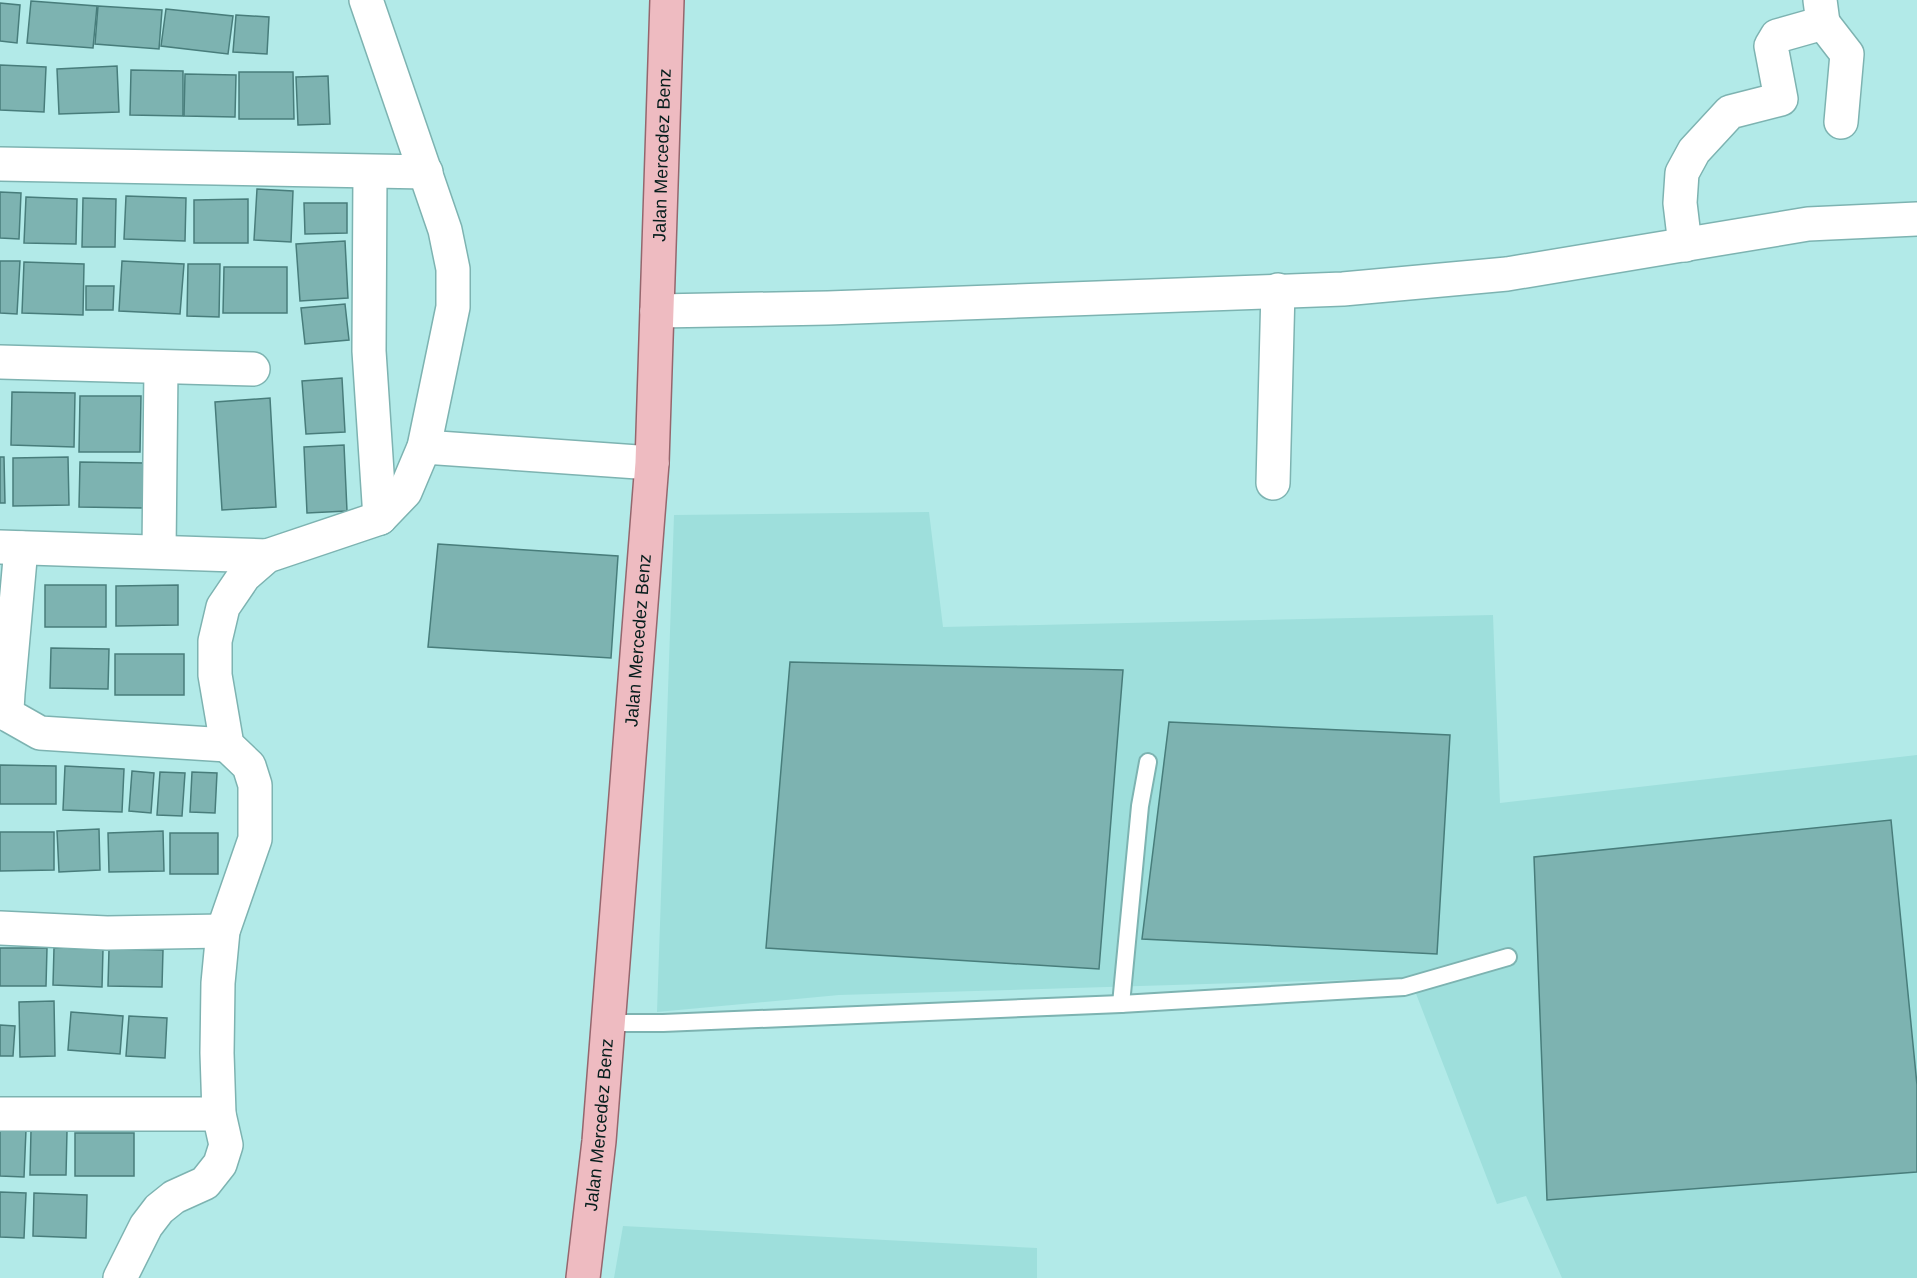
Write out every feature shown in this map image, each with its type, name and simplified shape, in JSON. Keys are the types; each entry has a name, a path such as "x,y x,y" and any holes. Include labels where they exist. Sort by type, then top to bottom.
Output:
{"main road":[{"name":"Jalan Mercedez Benz","path":"582,1278 599,1141 652,463 667,0"}],"street":[{"path":"227,746 40,733 10,716 7,710 11,547 267,556 380,518 405,492 424,447 453,307 453,269 445,230 366,0"},
{"path":"1685,245 1680,203 1682,173 1694,151 1730,112 1781,99 1771,46 1777,36 1821,12 1847,54 1840,122"},
{"path":"0,164 369,173 426,172"},
{"path":"369,173 369,351 380,518"},
{"path":"657,311 828,308 1278,290 1343,290 1507,274 1809,224 1917,219"},
{"path":"1273,483 1278,290"},
{"path":"0,362 253,369"},
{"path":"159,551 161,368"},
{"path":"424,447 652,463"},
{"path":"120,1278 146,1226 159,1209 174,1197 205,1183 220,1164 226,1145 219,1114 218,995 223,931 255,839 256,824 255,785 249,766 227,746 215,675 215,641 223,607 233,590 267,556"},
{"path":"0,928 107,933 223,931"},
{"path":"0,1114 219,1114"}],"lane":[{"path":"1121,1004 1140,806 1148,762"},
{"path":"609,1023 663,1023 1121,1004 1404,987 1508,957"}],"shaded area":[{"path":"929,512 943,627 1493,615 1500,803 1917,755 1917,1278 1562,1278 1526,1196 1497,1204 1410,978 839,995 657,1012 674,515"},
{"path":"623,1226 1037,1248 1037,1278 614,1278"}],"building":[{"path":"31,1 97,6 93,48 27,43"},
{"path":"0,3 20,5 17,43 0,41"},
{"path":"98,6 162,10 159,49 95,44"},
{"path":"166,9 233,16 228,54 161,46"},
{"path":"236,15 269,17 267,54 233,52"},
{"path":"0,65 46,67 44,112 0,110"},
{"path":"117,66 119,112 59,114 57,69"},
{"path":"131,70 183,71 183,116 130,115"},
{"path":"239,72 293,72 294,119 239,119"},
{"path":"185,74 236,75 235,117 184,116"},
{"path":"328,76 330,124 298,125 296,77"},
{"path":"257,189 293,191 291,242 254,240"},
{"path":"0,192 21,193 19,239 0,238"},
{"path":"126,196 186,198 185,241 124,239"},
{"path":"26,197 77,199 76,244 24,243"},
{"path":"83,198 116,199 115,247 82,247"},
{"path":"248,199 248,243 194,243 194,200"},
{"path":"304,203 347,203 347,233 305,234"},
{"path":"345,241 348,298 300,301 296,244"},
{"path":"0,261 20,261 17,314 0,313"},
{"path":"122,261 184,264 180,314 119,311"},
{"path":"24,262 84,264 83,315 22,313"},
{"path":"188,264 220,264 219,317 187,316"},
{"path":"224,267 287,267 287,313 223,313"},
{"path":"86,286 114,286 113,310 86,310"},
{"path":"345,304 349,340 305,344 301,308"},
{"path":"342,378 345,432 306,434 302,381"},
{"path":"12,392 75,393 74,447 11,445"},
{"path":"80,396 141,396 140,452 79,452"},
{"path":"270,398 276,507 222,510 215,402"},
{"path":"344,445 347,511 307,513 304,447"},
{"path":"0,457 4,457 5,503 0,503"},
{"path":"68,457 69,505 13,506 13,458"},
{"path":"80,462 145,463 144,508 79,507"},
{"path":"438,544 618,556 611,658 428,647"},
{"path":"45,585 106,585 106,627 45,627"},
{"path":"178,585 178,625 116,626 116,586"},
{"path":"51,648 109,649 108,689 50,688"},
{"path":"115,654 184,654 184,695 115,695"},
{"path":"790,662 1123,670 1099,969 766,948"},
{"path":"1169,722 1450,735 1437,954 1142,939"},
{"path":"0,765 56,766 56,804 0,804"},
{"path":"65,766 124,769 122,812 63,810"},
{"path":"132,771 154,773 151,813 129,811"},
{"path":"160,772 185,773 182,816 157,815"},
{"path":"192,772 217,773 215,813 190,812"},
{"path":"1891,820 1917,1085 1917,1172 1547,1200 1534,857"},
{"path":"99,829 100,870 59,872 57,831"},
{"path":"163,831 164,871 109,872 108,833"},
{"path":"0,832 54,832 54,870 0,871"},
{"path":"170,833 218,833 218,874 170,874"},
{"path":"0,948 47,948 46,986 0,986"},
{"path":"54,948 103,949 102,987 53,985"},
{"path":"109,949 163,950 162,987 108,986"},
{"path":"54,1001 55,1056 20,1057 19,1002"},
{"path":"71,1012 123,1016 120,1054 68,1050"},
{"path":"129,1016 167,1018 165,1058 126,1056"},
{"path":"0,1025 15,1026 13,1056 0,1056"},
{"path":"0,1128 26,1130 24,1177 0,1176"},
{"path":"31,1130 67,1131 66,1175 30,1175"},
{"path":"75,1133 134,1133 134,1176 75,1176"},
{"path":"0,1192 26,1193 24,1238 0,1237"},
{"path":"34,1193 87,1195 86,1238 33,1236"}]}
